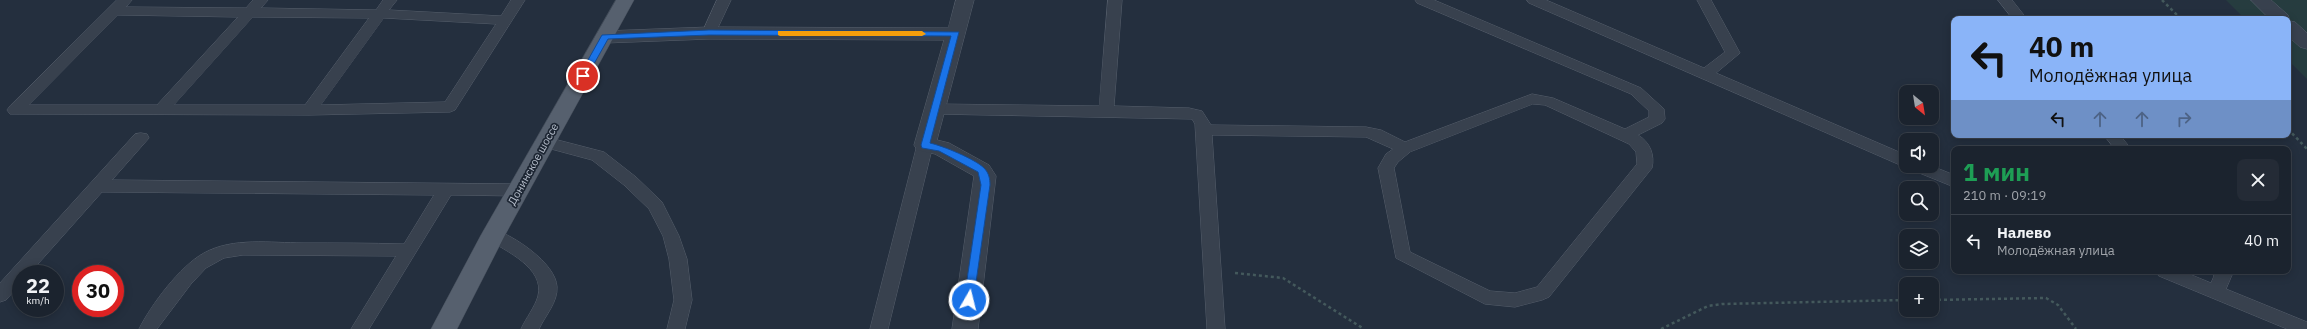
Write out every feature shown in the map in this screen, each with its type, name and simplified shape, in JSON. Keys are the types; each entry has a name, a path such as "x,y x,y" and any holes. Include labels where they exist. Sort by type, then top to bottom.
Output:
{"main road":[{"name":"Донинское шоссе","path":"444,329 493,235 625,0"}],"street":[{"path":"965,0 925,145 941,148 981,170 985,176 965,329"},
{"path":"2260,0 2278,16"},
{"path":"2291,29 2307,43"},
{"path":"605,37 709,33 956,34"}],"lane":[{"path":"125,0 15,110 163,108 309,110 450,107 518,0"},
{"path":"163,108 261,0"},
{"path":"309,110 378,14 390,0"},
{"path":"709,33 724,0"},
{"path":"1106,111 1115,0"},
{"path":"1422,0 1636,91 1656,109 1657,119 1625,136"},
{"path":"1534,0 1704,75 1899,158"},
{"path":"1704,0 1733,53 1704,75"},
{"path":"2005,0 2018,16"},
{"path":"113,11 249,14 378,14 504,20"},
{"path":"1532,99 1548,101 1635,140 1643,148 1646,162 1644,168 1543,292 1530,298 1518,300 1495,300 1485,297 1405,257 1402,254 1386,168 1392,158 1404,148 1532,99"},
{"path":"935,108 1189,113 1201,118 1204,130 1216,329"},
{"path":"1204,130 1366,132 1375,134 1404,148"},
{"path":"0,295 141,138"},
{"path":"2114,138 2121,146"},
{"path":"546,142 598,156 630,182 656,206 671,236 678,259 682,300 676,329"},
{"path":"879,329 925,145"},
{"path":"1935,173 1951,180"},
{"path":"98,186 519,190"},
{"path":"360,329 446,189"},
{"path":"493,235 530,258 545,275 549,286 547,296 530,329"},
{"path":"148,329 192,269 210,256 221,252 237,249 409,250"},
{"path":"2171,274 2305,329"},
{"path":"2216,293 2222,274"}],"path":[{"path":"2162,0 2178,16"},
{"path":"2291,132 2307,149"},
{"path":"1212,271 1271,275 1283,278 1364,329"},
{"path":"1939,300 2046,298 2058,305 2076,329"},
{"path":"1661,329 1708,306 1722,304 1899,300"}],"green space":[{"path":"2226,0 2307,0 2307,79 2291,63 2291,16 2242,16"}],"slow traffic":[{"path":"780,33 922,34"}],"route":[{"path":"583,76 605,37 709,33 956,34 925,145 941,148 981,170 985,176 969,300"}]}
